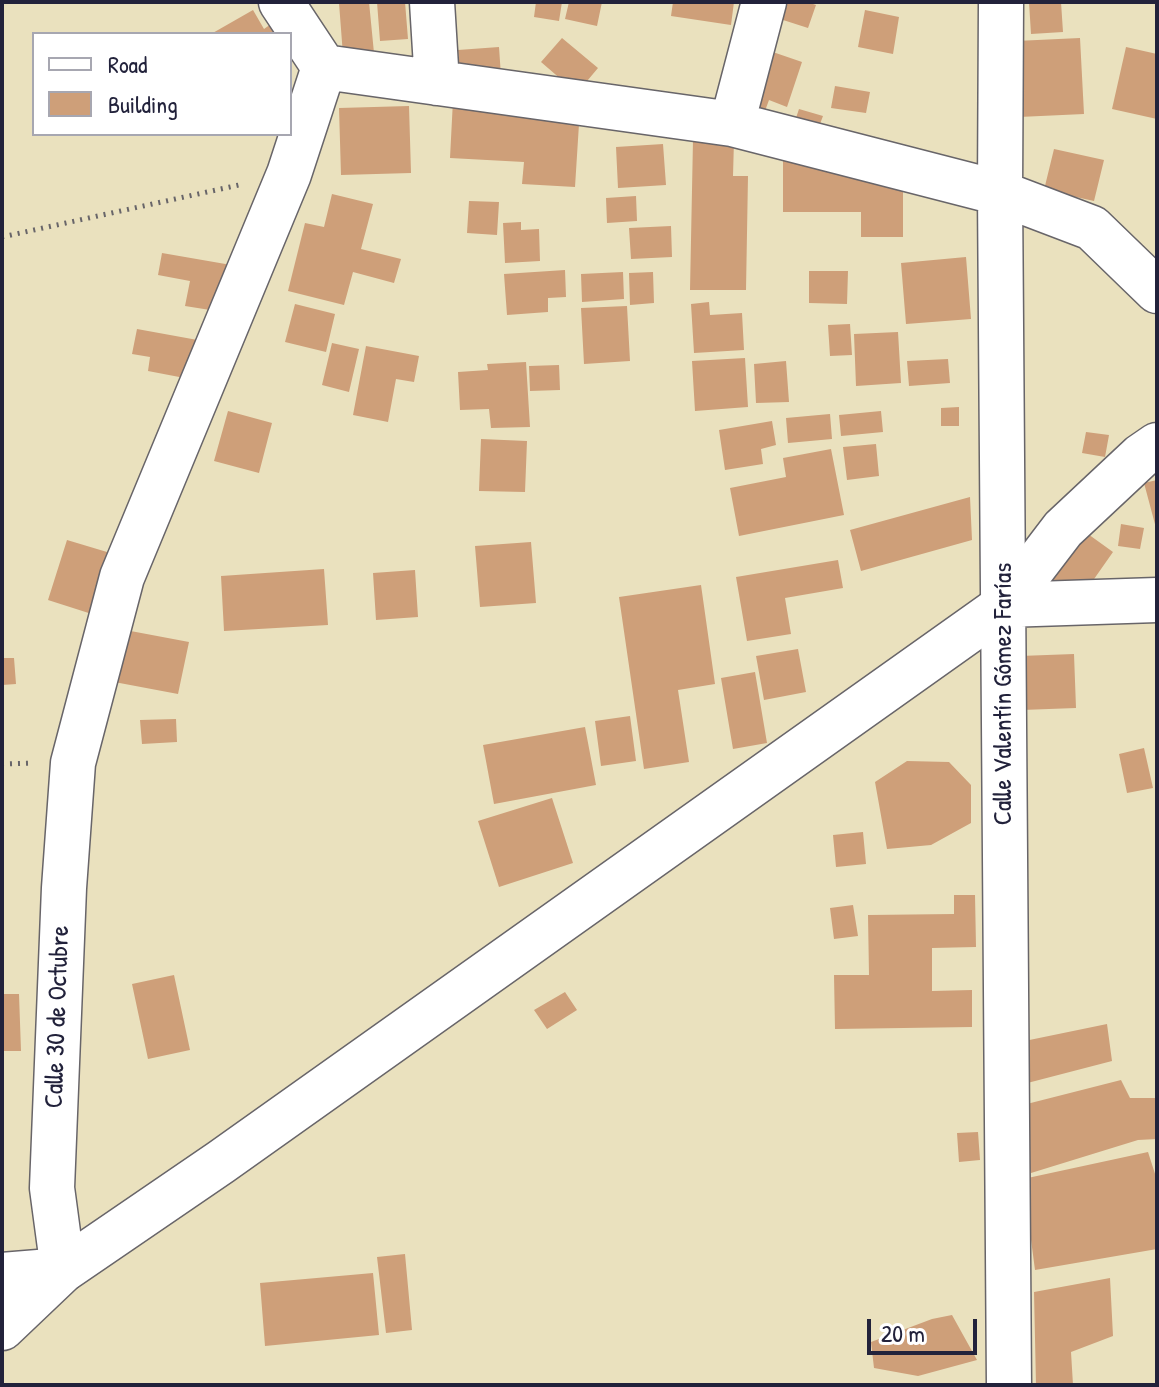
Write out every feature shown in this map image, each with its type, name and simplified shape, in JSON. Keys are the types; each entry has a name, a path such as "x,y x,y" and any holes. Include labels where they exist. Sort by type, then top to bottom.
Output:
{"street":[{"path":"281,2 324,67 732,124 1000,193 1092,228 1157,291"},
{"path":"432,2 437,83"},
{"path":"732,124 764,2"},
{"name":"Calle Valentín Gómez Farías","path":"1001,2 1009,1385"},
{"name":"Calle 30 de Octubre","path":"63,1270 52,1188 62,919 73,763 122,577 289,174 324,67"},
{"path":"2,1328 63,1270 221,1162 1005,605 1063,529 1141,456 1157,445"},
{"path":"1005,605 1157,600"},
{"path":"2,1275 63,1270"}],"path":[{"path":"2,237 289,174"}],"building":[{"path":"369,2 374,53 343,55 339,3"},
{"path":"377,2 405,2 408,39 380,41"},
{"path":"536,2 562,2 559,21 534,17"},
{"path":"569,2 602,2 597,26 565,19"},
{"path":"673,2 734,2 731,25 671,16"},
{"path":"785,2 816,5 808,28 780,19"},
{"path":"1029,2 1061,2 1063,32 1031,34"},
{"path":"253,10 264,29 271,24 276,32 214,32"},
{"path":"865,10 899,17 893,54 858,47"},
{"path":"562,38 598,68 577,93 541,62"},
{"path":"1080,38 1084,114 1019,117 1016,41"},
{"path":"499,47 501,76 460,79 458,50"},
{"path":"1126,47 1157,54 1157,119 1112,109"},
{"path":"767,50 802,62 787,107 769,100 762,119 746,114"},
{"path":"835,86 870,92 866,113 831,108"},
{"path":"453,100 580,108 575,187 522,184 524,162 450,158"},
{"path":"409,106 411,173 341,175 339,108"},
{"path":"799,109 823,116 815,137 792,130"},
{"path":"693,140 734,140 733,176 748,176 746,290 690,290"},
{"path":"663,144 666,185 618,188 616,147"},
{"path":"783,145 903,176 903,237 861,237 861,212 783,212"},
{"path":"1054,149 1104,160 1094,201 1044,190"},
{"path":"332,194 373,204 361,249 401,259 394,283 353,272 344,305 288,291 305,223 324,227"},
{"path":"636,196 637,221 607,223 606,198"},
{"path":"469,201 499,202 497,235 467,233"},
{"path":"521,222 521,230 539,229 540,261 505,263 503,223"},
{"path":"671,226 672,257 631,259 629,228"},
{"path":"162,253 237,266 229,313 185,306 190,281 158,275"},
{"path":"966,257 971,319 906,324 901,263"},
{"path":"565,270 566,297 548,298 548,312 507,315 504,274"},
{"path":"809,271 848,271 847,304 809,303"},
{"path":"623,272 624,299 582,302 581,274"},
{"path":"653,272 654,303 630,305 629,273"},
{"path":"709,302 710,315 742,313 744,350 694,353 691,304"},
{"path":"295,304 335,314 326,352 285,342"},
{"path":"627,306 630,361 584,364 581,308"},
{"path":"850,324 852,355 830,356 828,325"},
{"path":"137,329 203,341 195,380 148,371 150,357 132,354"},
{"path":"898,332 901,383 856,386 854,334"},
{"path":"332,343 359,349 349,392 322,385"},
{"path":"366,346 419,356 414,382 396,379 388,422 353,415"},
{"path":"745,358 748,407 695,411 692,361"},
{"path":"948,359 950,383 909,386 907,361"},
{"path":"786,361 789,402 756,403 754,364"},
{"path":"526,362 530,427 491,428 489,409 460,410 458,372 488,370 487,364"},
{"path":"559,365 560,390 530,391 529,366"},
{"path":"959,407 959,426 941,426 941,408"},
{"path":"228,411 272,423 259,473 214,461"},
{"path":"881,411 883,432 841,436 839,415"},
{"path":"830,414 832,439 788,443 786,418"},
{"path":"772,421 776,445 761,449 763,464 725,470 719,430"},
{"path":"1086,432 1109,435 1105,457 1082,453"},
{"path":"481,439 527,441 525,492 479,491"},
{"path":"876,444 879,476 847,480 843,447"},
{"path":"831,449 844,515 739,536 730,488 786,477 783,458"},
{"path":"1157,480 1157,528 1156,528 1144,483"},
{"path":"970,497 972,540 861,571 850,530"},
{"path":"1121,524 1144,528 1140,549 1118,546"},
{"path":"1081,529 1113,552 1080,599 1047,576"},
{"path":"67,540 117,555 98,616 48,600"},
{"path":"531,542 536,603 480,607 475,546"},
{"path":"838,560 843,588 785,598 791,634 747,641 736,577"},
{"path":"324,569 328,625 224,631 221,576"},
{"path":"415,570 418,617 376,620 373,573"},
{"path":"701,585 715,684 678,690 689,762 644,769 619,597"},
{"path":"120,629 189,642 178,694 109,681"},
{"path":"798,649 806,692 764,700 756,656"},
{"path":"1074,654 1076,708 1022,710 1020,656"},
{"path":"2,658 14,658 16,684 2,685"},
{"path":"755,672 767,743 733,749 721,678"},
{"path":"630,716 636,761 601,766 595,721"},
{"path":"176,719 177,742 142,744 140,720"},
{"path":"585,727 596,785 494,804 483,745"},
{"path":"1144,748 1153,788 1127,793 1119,754"},
{"path":"907,761 949,762 971,785 971,823 931,845 887,849 875,782"},
{"path":"552,798 573,863 499,887 478,821"},
{"path":"863,832 866,864 836,867 833,835"},
{"path":"954,895 975,895 976,947 932,948 932,991 972,990 972,1027 835,1029 834,975 869,975 868,915 954,914"},
{"path":"853,905 858,936 834,939 830,908"},
{"path":"174,975 190,1050 148,1059 132,984"},
{"path":"565,992 577,1010 547,1029 534,1010"},
{"path":"2,994 19,994 21,1051 2,1051"},
{"path":"1107,1024 1112,1061 1012,1087 1010,1044"},
{"path":"1121,1080 1130,1098 1157,1098 1157,1139 1138,1140 1031,1173 1015,1107"},
{"path":"978,1132 980,1160 959,1162 957,1133"},
{"path":"1148,1152 1157,1180 1157,1249 1035,1270 1023,1179"},
{"path":"405,1254 412,1330 386,1333 377,1257"},
{"path":"373,1273 379,1335 265,1346 260,1283"},
{"path":"1110,1278 1113,1336 1071,1352 1073,1385 1036,1385 1034,1292"},
{"path":"952,1315 977,1360 918,1376 874,1368 871,1342 932,1319"}]}
